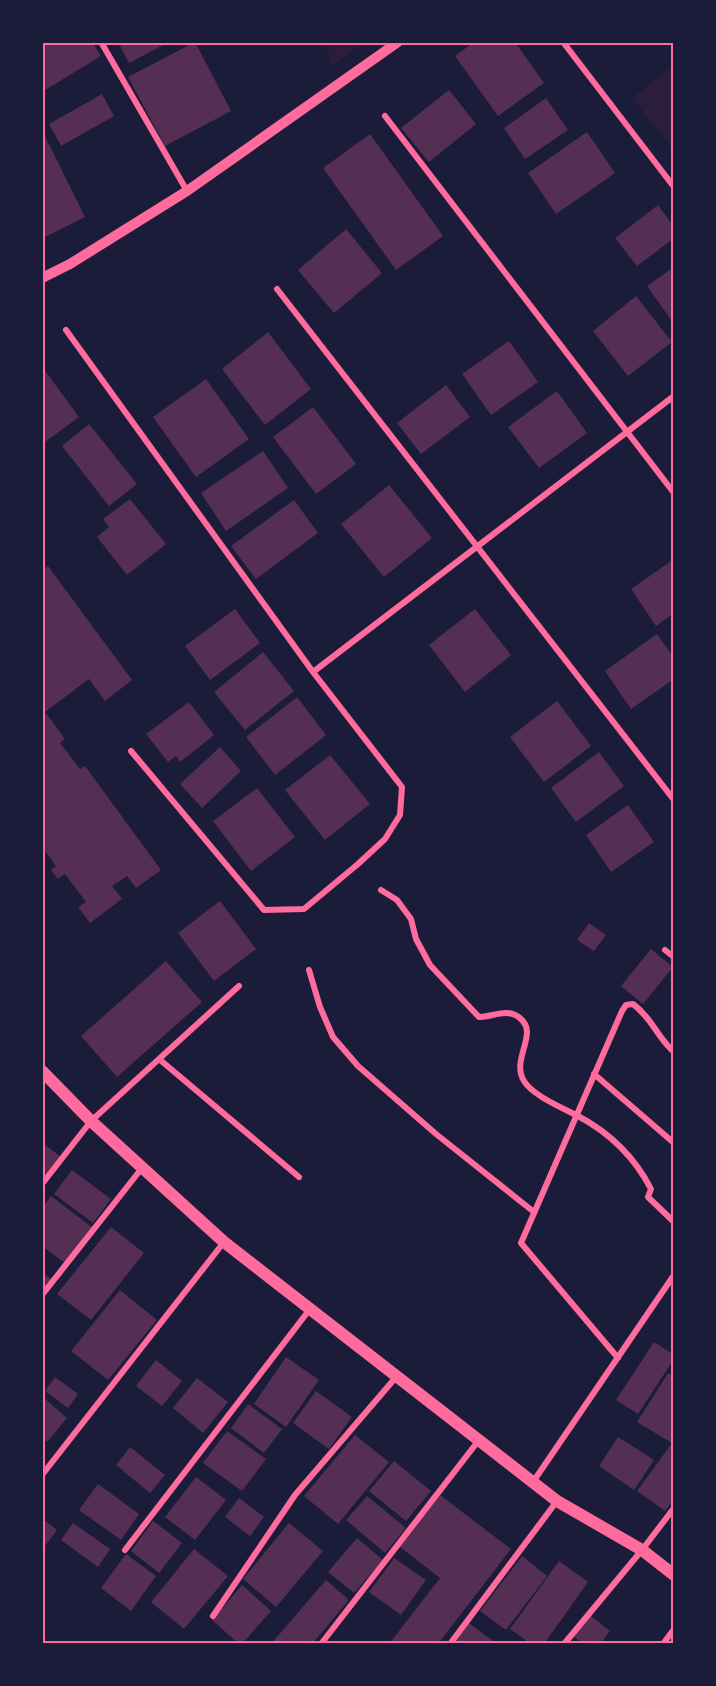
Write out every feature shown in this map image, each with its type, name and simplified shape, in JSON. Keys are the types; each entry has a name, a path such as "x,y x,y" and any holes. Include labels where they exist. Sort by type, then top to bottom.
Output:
{"main road":[{"path":"42,1071 142,1168 224,1242 557,1501 642,1550 674,1575"}],"street":[{"path":"101,42 187,191"},
{"path":"42,278 70,264 187,191 398,42"},
{"path":"563,42 674,187"},
{"path":"385,116 674,493"},
{"path":"277,290 674,800"},
{"path":"66,330 313,672 402,787 400,814 385,839 304,909 264,910 132,751"},
{"path":"313,672 674,396"},
{"path":"381,890 397,900 411,919 416,939 430,965 479,1017 504,1013 516,1014 525,1024 527,1034 520,1064 523,1080 540,1095 599,1128 621,1145 651,1189 648,1197 674,1222"},
{"path":"665,951 674,957"},
{"path":"309,970 320,1007 333,1036 358,1066 436,1134 534,1212"},
{"path":"42,1184 91,1120 239,986"},
{"path":"618,1358 521,1244 626,1005 633,1004 645,1013 667,1046 674,1052"},
{"path":"159,1059 299,1177"},
{"path":"594,1074 674,1143"},
{"path":"42,1295 142,1168"},
{"path":"42,1475 224,1242"},
{"path":"533,1482 674,1275"},
{"path":"125,1550 310,1309"},
{"path":"213,1616 295,1495 397,1376"},
{"path":"321,1644 479,1440"},
{"path":"450,1644 557,1501"},
{"path":"564,1644 674,1508"},
{"path":"663,1644 674,1629"}],"shaded area":[{"path":"324,42 365,42 333,65"},
{"path":"674,64 674,150 632,98"}],"building":[{"path":"42,42 92,42 101,56 42,92"},
{"path":"118,42 169,42 129,63"},
{"path":"195,42 231,111 165,146 128,77"},
{"path":"474,42 515,42 544,83 498,116 455,56"},
{"path":"449,90 476,124 429,162 401,128"},
{"path":"102,94 114,116 61,146 49,124"},
{"path":"546,98 568,130 525,159 504,128"},
{"path":"42,130 85,217 45,237 42,231"},
{"path":"587,132 615,173 556,214 528,173"},
{"path":"370,134 443,236 396,270 323,168"},
{"path":"658,205 674,227 674,238 637,266 615,238"},
{"path":"346,229 382,273 334,313 298,270"},
{"path":"674,267 674,324 647,286"},
{"path":"636,296 672,342 628,376 593,331"},
{"path":"268,332 311,389 265,425 222,369"},
{"path":"509,341 538,382 491,415 462,374"},
{"path":"42,369 79,417 42,444"},
{"path":"206,379 249,439 196,477 153,417"},
{"path":"446,385 470,417 421,454 397,423"},
{"path":"557,391 587,433 539,468 508,427"},
{"path":"313,407 356,464 316,494 273,437"},
{"path":"89,424 137,484 109,506 62,446"},
{"path":"263,451 288,488 226,531 201,493"},
{"path":"389,485 432,538 384,577 341,524"},
{"path":"130,499 166,544 127,575 97,537 109,527 103,519"},
{"path":"294,500 318,533 256,579 231,546"},
{"path":"674,559 674,613 656,626 631,589"},
{"path":"48,566 132,680 105,701 89,679 45,712 65,739 60,743 80,769 85,766 161,870 136,888 127,876 112,886 122,899 90,923 78,907 86,902 65,874 58,879 51,870 56,866 42,847 42,571"},
{"path":"235,609 260,643 210,680 185,646"},
{"path":"475,609 511,655 465,692 429,645"},
{"path":"657,634 674,658 674,679 631,709 605,671"},
{"path":"263,652 294,691 245,730 214,692"},
{"path":"297,697 326,735 275,775 246,737"},
{"path":"557,701 591,746 544,782 510,737"},
{"path":"189,702 214,735 180,762 176,756 168,762 146,734"},
{"path":"220,747 241,771 202,808 180,784"},
{"path":"599,752 624,786 576,822 551,788"},
{"path":"330,755 370,804 325,840 285,790"},
{"path":"257,788 295,837 251,871 213,821"},
{"path":"628,805 654,842 611,872 586,835"},
{"path":"220,901 256,949 214,981 178,933"},
{"path":"589,923 606,935 594,951 577,940"},
{"path":"651,949 673,967 643,1004 621,986"},
{"path":"166,961 202,1002 117,1077 81,1036"},
{"path":"42,1143 60,1156 42,1179"},
{"path":"72,1170 111,1199 93,1223 54,1194"},
{"path":"51,1196 93,1228 66,1264 42,1246 42,1209"},
{"path":"111,1227 144,1253 91,1320 57,1294"},
{"path":"42,1272 55,1282 42,1299"},
{"path":"120,1290 157,1320 108,1380 71,1351"},
{"path":"654,1342 674,1355 674,1359 638,1414 616,1400"},
{"path":"286,1357 319,1380 286,1427 254,1404"},
{"path":"156,1360 182,1381 162,1406 136,1386"},
{"path":"668,1373 674,1377 674,1499 665,1511 637,1491 672,1443 637,1422"},
{"path":"55,1377 78,1394 68,1408 45,1391"},
{"path":"197,1378 228,1402 203,1433 173,1408"},
{"path":"316,1391 352,1417 329,1449 293,1423"},
{"path":"44,1398 67,1418 47,1442 42,1438 42,1400"},
{"path":"248,1404 282,1429 264,1453 231,1428"},
{"path":"227,1431 266,1459 242,1491 203,1463"},
{"path":"355,1435 389,1462 338,1524 304,1496"},
{"path":"618,1437 654,1460 634,1490 599,1466"},
{"path":"130,1447 165,1475 150,1493 116,1465"},
{"path":"394,1461 431,1491 406,1521 369,1491"},
{"path":"196,1477 226,1500 195,1540 165,1517"},
{"path":"98,1484 139,1514 121,1540 79,1510"},
{"path":"440,1495 511,1549 438,1644 389,1644 440,1578 400,1547"},
{"path":"367,1496 406,1528 385,1553 346,1520"},
{"path":"239,1498 264,1517 250,1536 225,1517"},
{"path":"42,1518 57,1530 42,1550"},
{"path":"153,1521 182,1543 159,1573 131,1551"},
{"path":"73,1523 110,1549 98,1567 61,1540"},
{"path":"289,1523 323,1551 276,1607 243,1579"},
{"path":"357,1538 383,1560 354,1593 328,1572"},
{"path":"194,1549 228,1576 184,1629 151,1602"},
{"path":"126,1554 156,1576 131,1611 101,1588"},
{"path":"522,1556 547,1576 506,1630 480,1611"},
{"path":"394,1558 426,1580 401,1615 369,1592"},
{"path":"559,1561 588,1582 544,1644 531,1644 510,1629"},
{"path":"326,1580 349,1600 312,1644 271,1644"},
{"path":"242,1585 271,1611 242,1644 239,1644 212,1620"},
{"path":"590,1615 610,1631 600,1644 583,1644 573,1636"},
{"path":"469,1623 497,1644 454,1644"}]}
